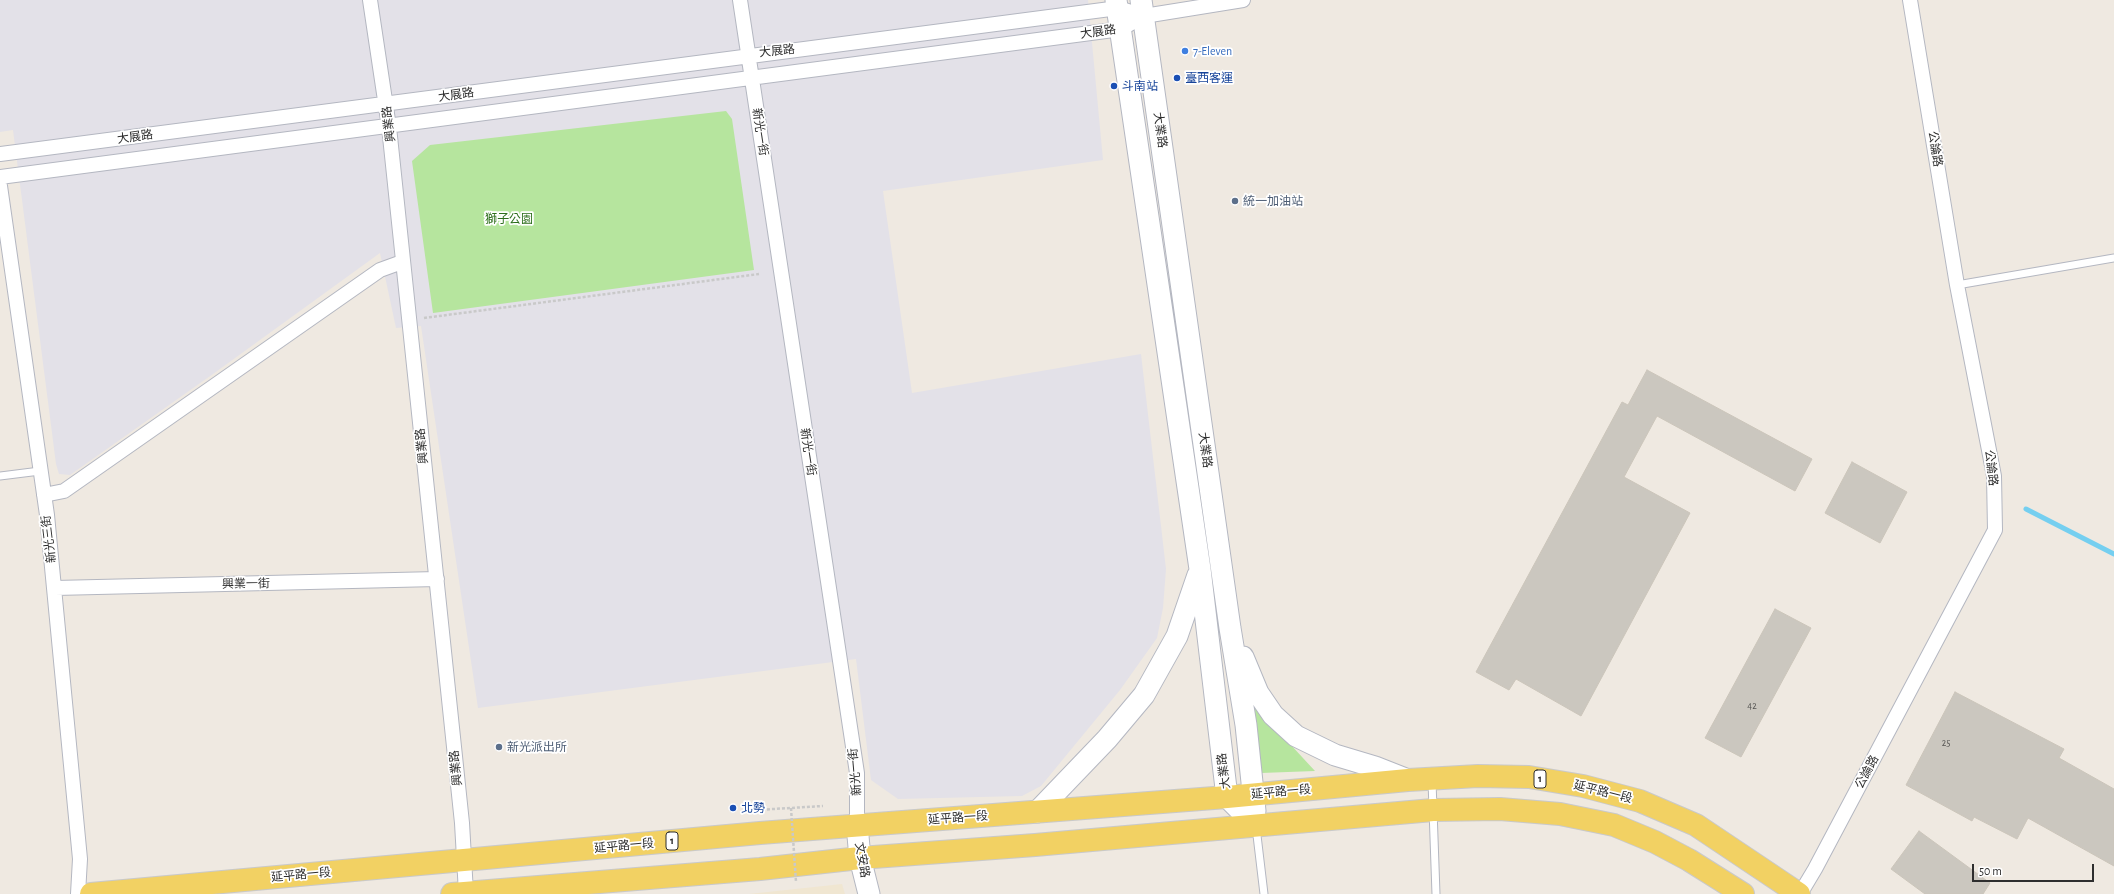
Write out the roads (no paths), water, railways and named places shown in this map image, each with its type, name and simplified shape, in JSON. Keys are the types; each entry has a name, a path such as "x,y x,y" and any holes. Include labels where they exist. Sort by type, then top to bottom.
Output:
{"main road":[{"name":"大業路","path":"1117,4 1200,569 1227,798 1255,825"},
{"name":"大業路","path":"1142,8 1230,628 1246,725 1254,794 1255,825"},
{"path":"1144,185 1167,180"},
{"path":"1183,447 1204,443"},
{"path":"1037,812 1107,739 1144,695 1177,636 1200,569"},
{"path":"1230,628 1258,693 1273,715 1296,736 1334,755 1375,767 1408,780"},
{"name":"延平路一段","path":"91,894 857,825 1227,798 1254,794 1432,778 1529,777 1583,786 1640,801 1696,825 1799,894"},
{"path":"1599,822 1608,792"},
{"path":"459,893 760,869 860,858 1035,845 1433,810 1500,809 1560,814 1614,825 1655,842 1689,860 1743,894"},
{"name":"文安路","path":"857,825 860,858 869,894"}],"street":[{"name":"興業路","path":"370,0 389,127 402,262 437,580 464,860 459,893"},
{"name":"新光一街","path":"740,0 856,773 857,825"},
{"path":"1142,8 1243,0"},
{"name":"公論路","path":"1799,894 1815,869 1995,530 1994,476 1957,285 1910,0"},
{"name":"大展路","path":"0,154 386,104 1117,4 1142,8"},
{"name":"大展路","path":"0,177 389,127 1121,29 1142,8"},
{"name":"新光三街","path":"0,186 44,495 55,588 80,859 78,894"},
{"path":"44,495 64,491 380,270 402,262"},
{"name":"興業一街","path":"55,588 437,580"}],"lane":[{"path":"1957,285 2114,258"},
{"path":"0,476 40,471"},
{"path":"1432,778 1436,894"},
{"path":"1255,825 1264,894"}],"waterway":[{"path":"2026,509 2114,554"}],"place":[{"name":"7-Eleven","path":"1185,51"},
{"name":"臺西客運","path":"1177,78"},
{"name":"斗南站","path":"1114,86"},
{"name":"統一加油站","path":"1235,201"},
{"name":"新光派出所","path":"499,747"},
{"name":"北勢","path":"733,808"}],"park label":[{"name":"獅子公園","path":"509,219"}]}
